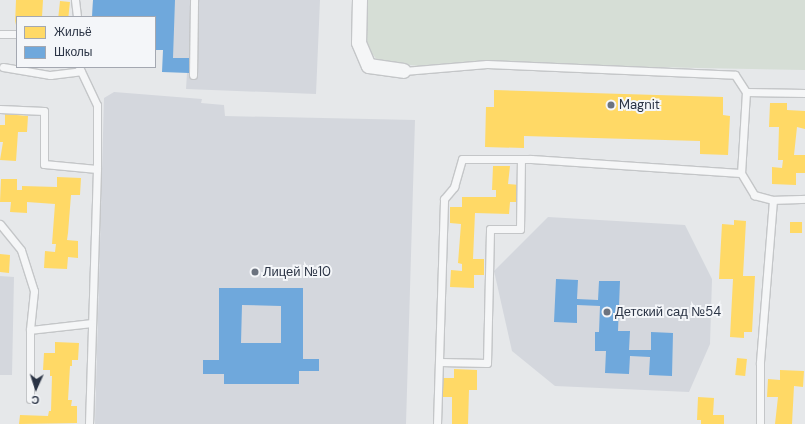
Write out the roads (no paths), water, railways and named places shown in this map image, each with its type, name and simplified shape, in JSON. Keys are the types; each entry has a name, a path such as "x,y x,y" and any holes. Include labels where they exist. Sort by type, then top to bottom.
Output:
{"street":[{"path":"360,0 359,43 369,66 404,71"}],"lane":[{"path":"75,0 77,16"},
{"path":"192,75 194,0"},
{"path":"0,34 16,34"},
{"path":"404,71 487,64 735,75 746,92 741,173 754,195 773,200 805,199"},
{"path":"3,67 50,75 80,69 97,105 97,169 89,424"},
{"path":"746,92 805,93"},
{"path":"0,109 44,111 44,164 97,169"},
{"path":"437,424 444,199 454,187 462,159 521,159 741,173"},
{"path":"440,362 487,363 490,229 520,229 521,159"},
{"path":"760,424 760,363 773,200"},
{"path":"0,224 21,250 34,291 30,330 30,399"},
{"path":"30,330 91,323"}],"place":[{"name":"Magnit","path":"611,105"},
{"name":"Лицей №10","path":"255,272"},
{"name":"Детский сад №54","path":"607,312"}]}
